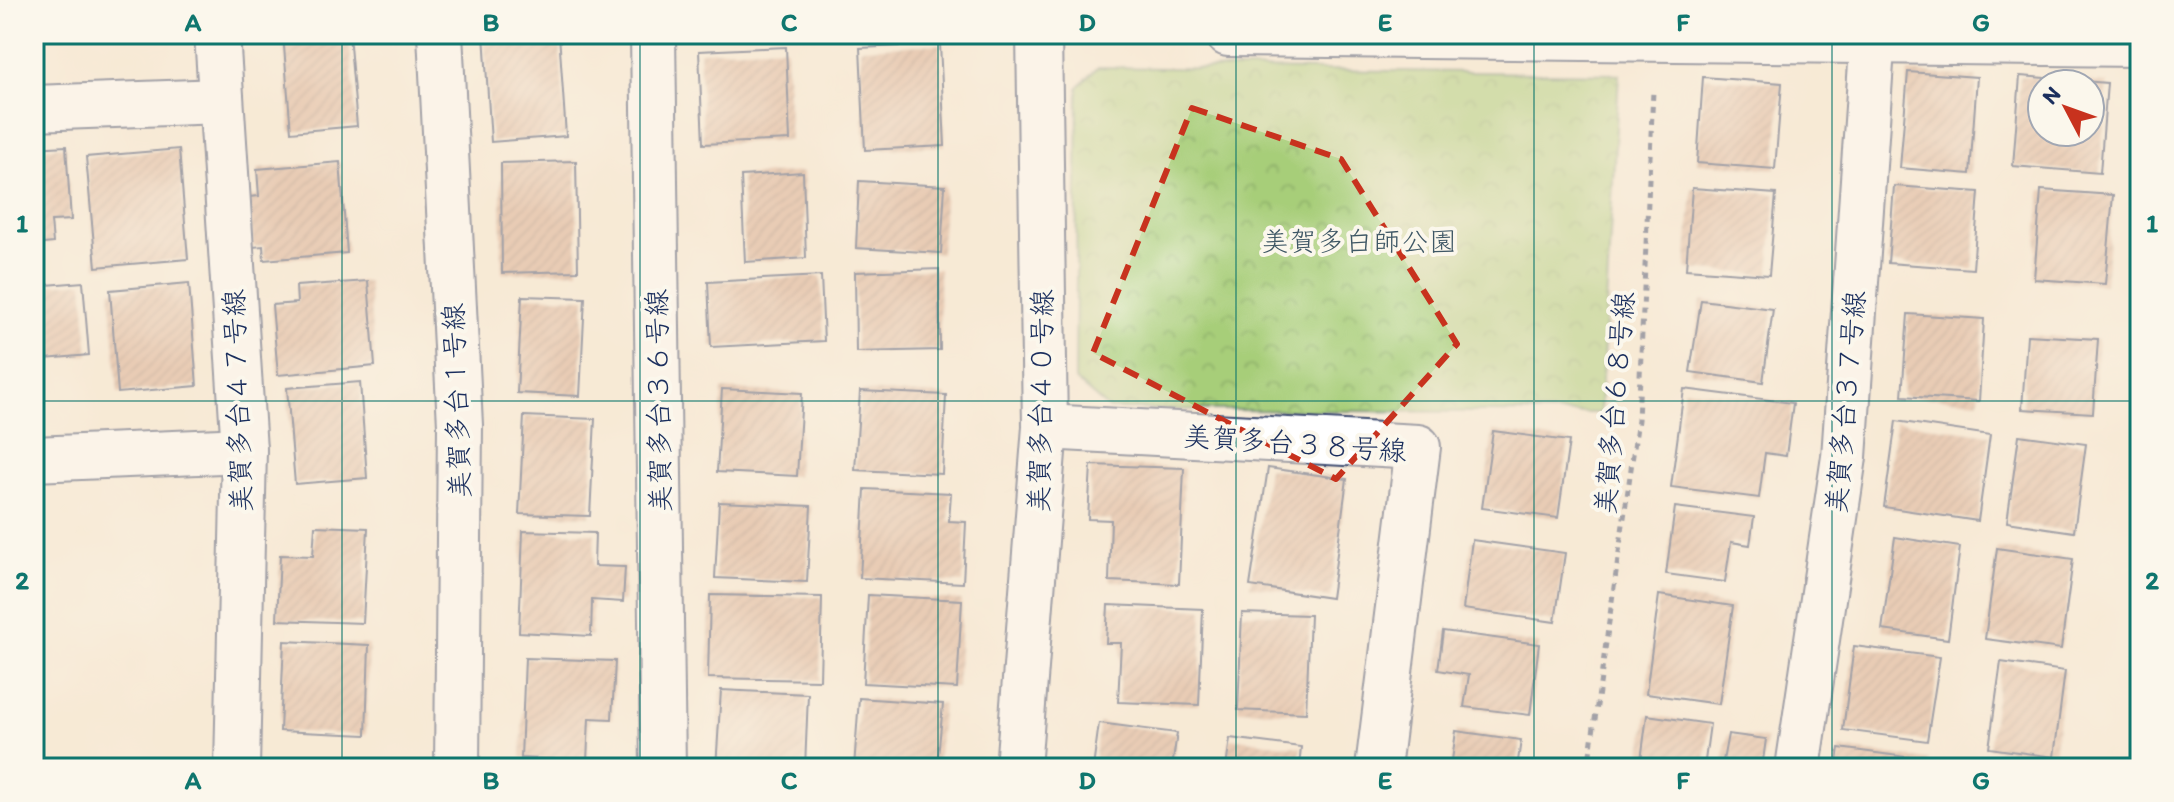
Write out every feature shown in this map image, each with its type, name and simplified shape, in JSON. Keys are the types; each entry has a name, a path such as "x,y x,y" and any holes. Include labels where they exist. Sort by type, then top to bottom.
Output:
{"street":[{"name":"美賀多台４７号線","path":"217,34 244,450 237,768"},
{"name":"美賀多台１号線","path":"440,34 460,425 457,768"},
{"name":"美賀多台３６号線","path":"653,34 663,768"},
{"name":"美賀多台４０号線","path":"1018,768 1045,427 1039,34"},
{"path":"1228,34 1873,38 2140,44"},
{"name":"美賀多台３７号線","path":"1798,768 1844,457 1873,38"},
{"path":"34,108 221,101"},
{"name":"美賀多台３８号線","path":"1045,427 1418,447 1378,768"},
{"path":"34,459 244,450"}],"path":[{"name":"美賀多台６８号線","path":"1588,768 1638,420 1655,39"}],"highlighted area":[{"path":"1192,108 1341,159 1457,344 1336,479 1093,353"}],"green space":[{"name":"美賀多白師公園","path":"1098,67 1619,74 1600,413 1109,409 1075,380 1078,87"}],"building":[{"path":"34,34 66,34 66,37 34,39"},
{"path":"283,34 349,34 357,126 291,132"},
{"path":"484,34 559,34 566,136 491,142"},
{"path":"940,44 945,146 865,150 860,48"},
{"path":"786,47 790,140 703,144 699,51"},
{"path":"1908,72 1977,77 1970,174 1900,168"},
{"path":"2020,76 2026,76 2026,148 2102,148 2100,173 2013,166"},
{"path":"1703,77 1782,83 1775,169 1697,163"},
{"path":"66,146 71,220 51,221 53,243 34,245 34,148"},
{"path":"179,149 188,259 96,267 86,157"},
{"path":"576,161 578,271 502,273 501,163"},
{"path":"340,162 347,253 264,260 263,246 253,247 249,197 259,196 257,169"},
{"path":"803,172 806,258 745,262 741,176"},
{"path":"859,181 945,186 941,253 856,248"},
{"path":"1894,186 1979,192 1973,269 1888,263"},
{"path":"1692,188 1776,194 1769,275 1686,269"},
{"path":"2041,190 2113,195 2105,284 2034,279"},
{"path":"939,269 940,350 856,352 855,272"},
{"path":"821,276 824,341 711,347 708,282"},
{"path":"368,281 375,366 278,375 272,305 297,303 296,286"},
{"path":"83,282 89,355 34,360 34,286"},
{"path":"189,283 197,386 118,393 110,290"},
{"path":"522,296 585,298 580,396 517,393"},
{"path":"1701,300 1773,309 1763,382 1690,372"},
{"path":"1908,314 1984,319 1979,401 1902,396"},
{"path":"2027,335 2098,339 2093,413 2022,409"},
{"path":"360,382 367,478 295,484 287,388"},
{"path":"722,389 802,393 797,476 717,472"},
{"path":"1684,389 1793,403 1786,456 1765,453 1759,498 1671,487"},
{"path":"860,391 946,395 942,474 855,470"},
{"path":"524,416 595,419 590,516 519,514"},
{"path":"1896,421 1990,435 1978,521 1884,507"},
{"path":"1493,431 1569,441 1558,518 1482,508"},
{"path":"2019,435 2086,444 2074,532 2007,522"},
{"path":"1091,465 1184,468 1179,584 1109,581 1111,520 1088,519"},
{"path":"1268,468 1347,479 1331,598 1250,586"},
{"path":"865,489 951,493 949,521 966,522 963,583 860,578"},
{"path":"719,502 811,506 807,582 715,578"},
{"path":"1675,507 1754,517 1750,545 1731,542 1725,582 1666,574"},
{"path":"315,526 368,528 363,623 277,620 280,555 313,556"},
{"path":"523,531 595,533 594,566 625,567 623,602 592,600 591,636 519,632"},
{"path":"1895,537 1960,547 1948,639 1882,630"},
{"path":"1472,540 1565,553 1555,622 1463,609"},
{"path":"1997,548 2073,559 2061,649 1985,639"},
{"path":"710,595 822,597 820,680 708,678"},
{"path":"868,595 962,600 957,688 863,683"},
{"path":"1659,595 1733,606 1719,704 1646,694"},
{"path":"1108,605 1203,609 1199,705 1118,702 1121,643 1106,643"},
{"path":"1242,613 1310,615 1306,713 1238,710"},
{"path":"1443,631 1539,644 1530,715 1464,707 1469,675 1438,670"},
{"path":"284,641 369,645 366,735 280,731"},
{"path":"1854,646 1940,657 1927,741 1843,730"},
{"path":"525,658 615,661 612,719 589,718 587,761 521,758"},
{"path":"2001,662 2065,671 2054,757 1989,748"},
{"path":"721,690 808,694 805,768 716,768"},
{"path":"859,698 943,704 937,768 854,768"},
{"path":"1647,715 1710,724 1704,768 1640,768"},
{"path":"1099,723 1177,733 1172,768 1093,768"},
{"path":"1456,731 1521,740 1517,768 1451,768"},
{"path":"1728,734 1766,739 1762,768 1722,766"},
{"path":"1230,738 1301,747 1299,768 1226,768"},
{"path":"1839,748 1929,760 1928,768 1836,768"}]}
